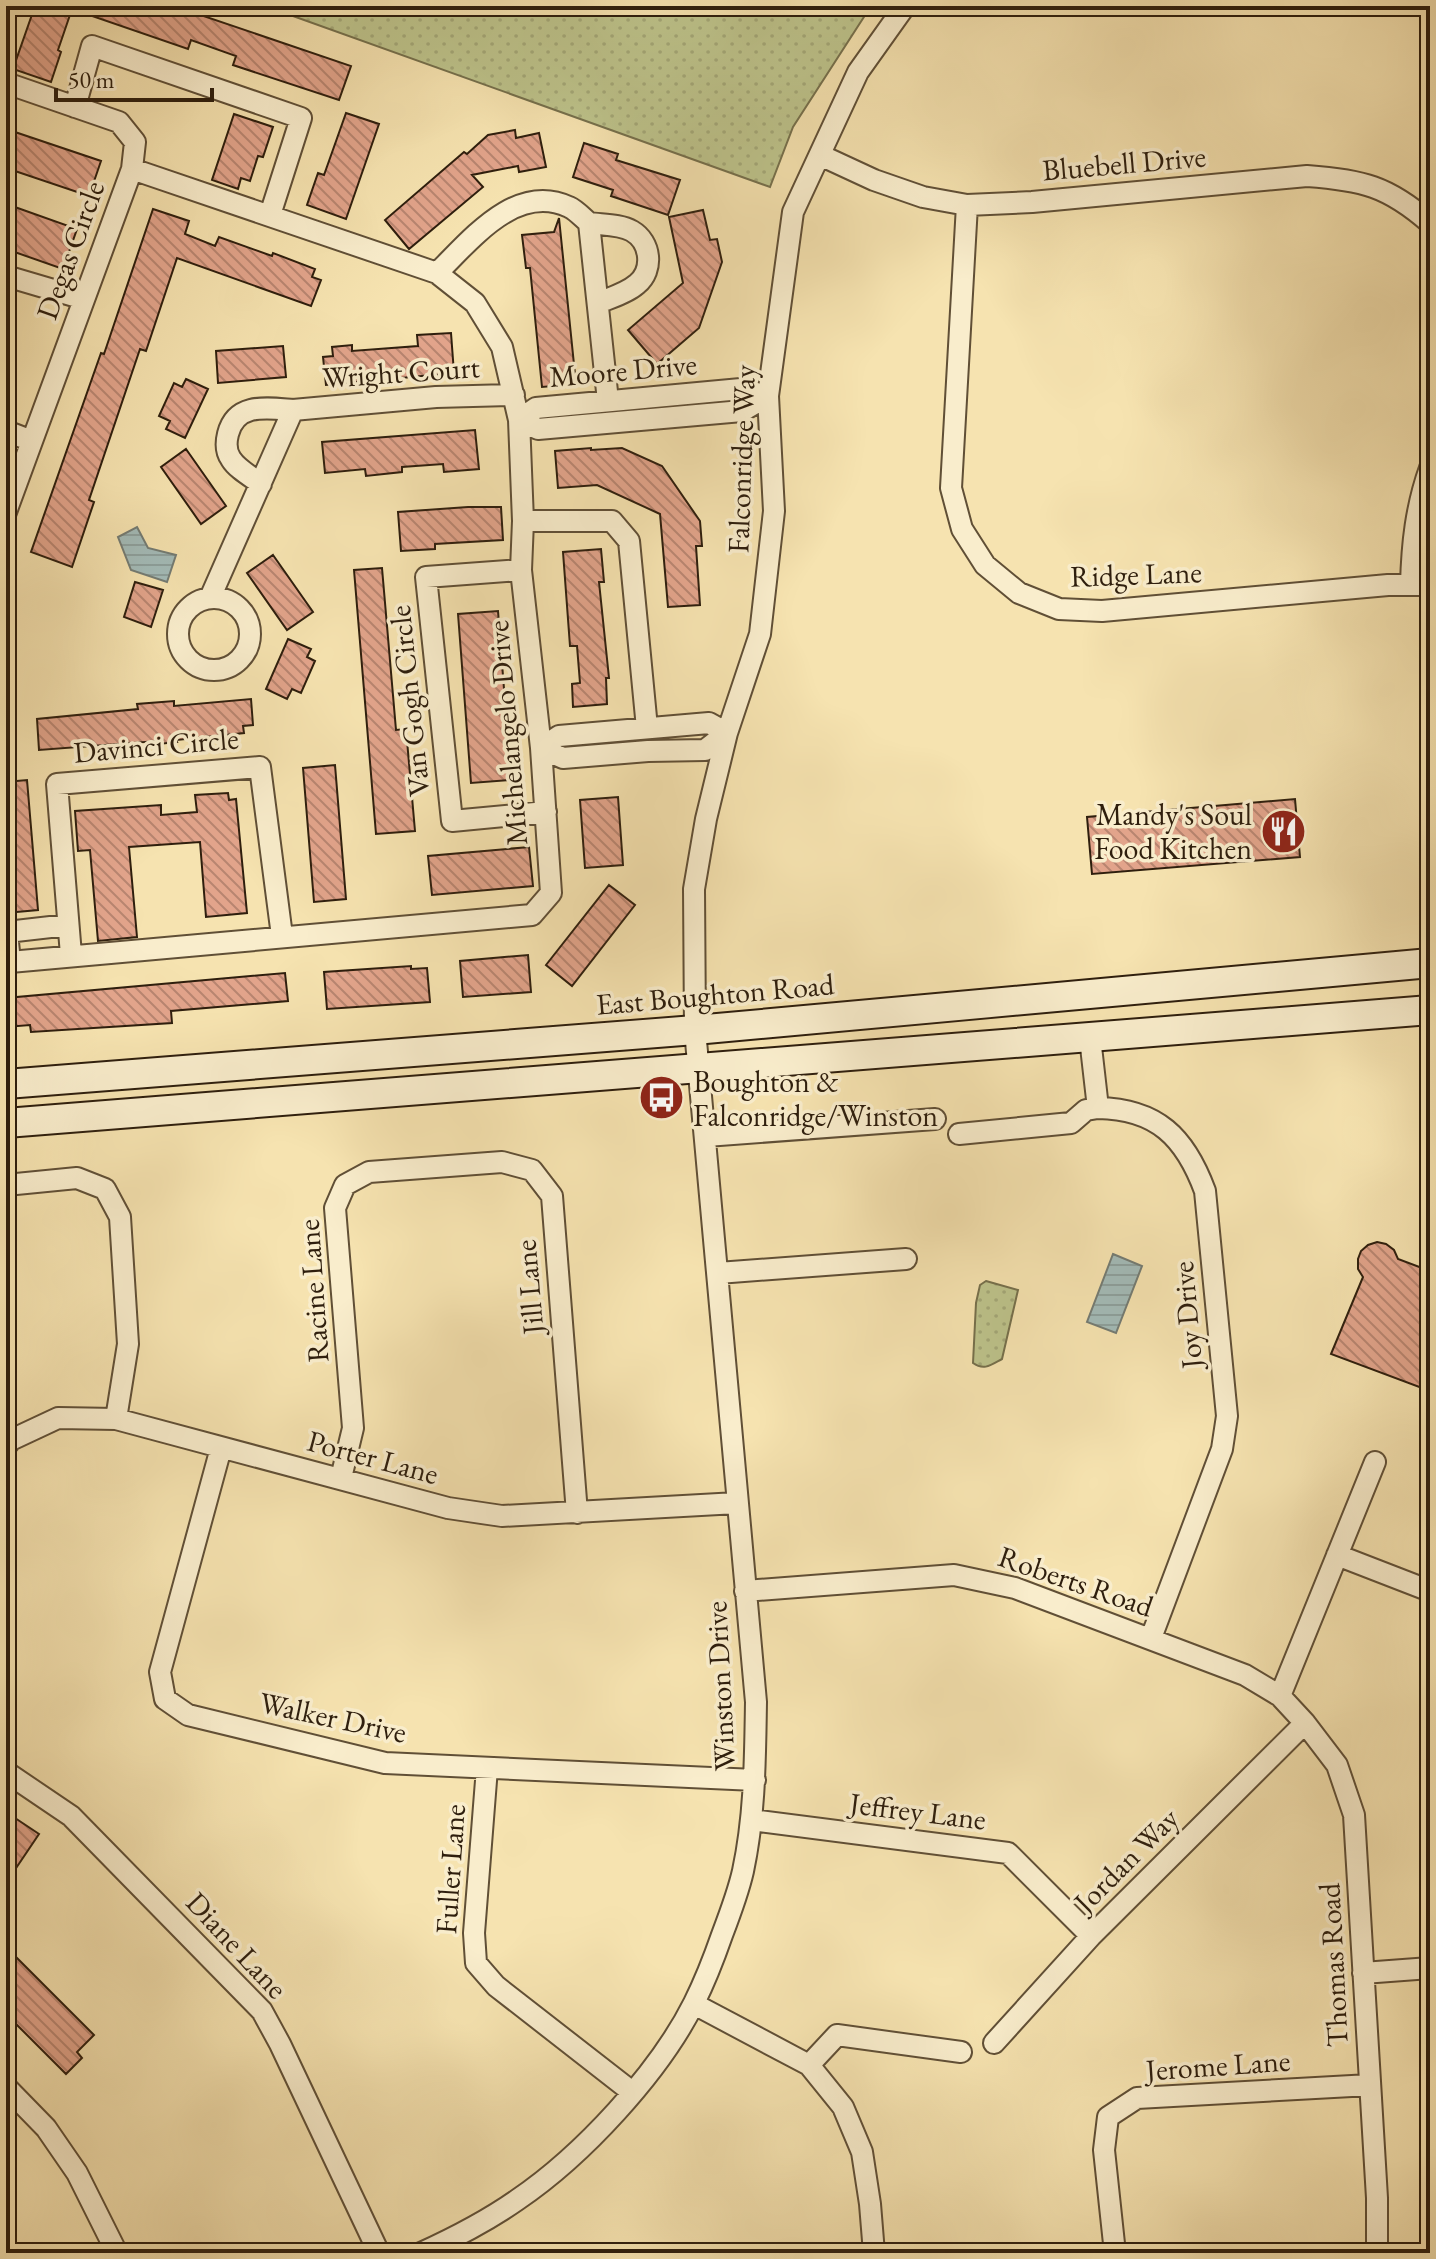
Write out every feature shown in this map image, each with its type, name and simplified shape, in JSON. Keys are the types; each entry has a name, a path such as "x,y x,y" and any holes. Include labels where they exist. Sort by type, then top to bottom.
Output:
{"main road":[{"name":"East Boughton Road","path":"6,1084 695,1030 1430,963"},
{"path":"6,1123 1430,1010"}],"street":[{"name":"Falconridge Way","path":"695,1030 694,889 706,819 727,733 760,634 774,511 768,396 793,212 858,72 905,6"},
{"path":"75,107 92,46 301,118 270,215"},
{"name":"Degas Circle","path":"6,83 119,122 135,142 132,169 6,512"},
{"name":"Bluebell Drive","path":"820,155 887,185 923,197 967,205 1032,202 1307,176 1352,179 1394,195 1430,223"},
{"name":"Michelangelo Drive","path":"68,925 7,932 10,962 532,915 551,893 541,748 521,570 523,521 519,420 502,347 475,303 437,273 132,169"},
{"path":"437,273 491,220 532,200 569,207 589,223 631,230 646,245 648,265 638,283 598,303"},
{"name":"Ridge Lane","path":"967,205 951,488 962,529 985,565 1019,593 1059,609 1102,611 1420,585"},
{"path":"589,223 608,401"},
{"path":"6,276 84,299"},
{"name":"Moore Drive","path":"741,389 768,396 742,411 538,429 519,420 536,408 608,401 741,389"},
{"name":"Wright Court","path":"261,484 231,461 227,449 231,426 238,416 248,410 260,407 293,410 436,397 514,395"},
{"name":"Wright Court","path":"210,598 293,410"},
{"path":"6,431 32,441"},
{"path":"1420,585 1412,539 1420,496 1430,468"},
{"path":"523,521 612,521 629,541 647,728"},
{"name":"Van Gogh Circle","path":"521,570 426,577 452,821 546,812"},
{"path":"709,723 727,733 705,750 563,758 541,748 559,736 709,723"},
{"name":"Davinci Circle","path":"71,955 57,784 260,767 282,936"},
{"name":"Winston Drive","path":"421,2253 456,2237 517,2200 577,2151 632,2092 663,2054 694,2004 743,1874 755,1780 756,1702 695,1030"},
{"path":"959,1134 1071,1123 1086,1110 1098,1108 1090,1038"},
{"name":"Joy Drive","path":"1098,1108 1121,1108 1151,1120 1177,1137 1194,1161 1207,1206 1227,1416 1222,1449 1151,1638"},
{"path":"706,1136 935,1119"},
{"name":"Jill Lane","path":"426,1166 502,1162 532,1170 552,1196 577,1513"},
{"name":"Racine Lane","path":"341,1478 353,1428 335,1208 345,1185 369,1172 426,1166"},
{"path":"6,1185 77,1178 105,1189 120,1217 128,1344 116,1419"},
{"path":"718,1273 906,1259"},
{"name":"Porter Lane","path":"8,1440 58,1418 116,1419 448,1508 502,1516 737,1503"},
{"name":"Walker Drive","path":"221,1448 160,1672 165,1699 188,1715 385,1763 755,1780"},
{"path":"1280,1696 1375,1462"},
{"path":"1337,1555 1430,1591"},
{"name":"Roberts Road","path":"745,1591 954,1575 1015,1588 1151,1638 1245,1675 1280,1696"},
{"name":"Thomas Road","path":"1280,1696 1337,1765 1354,1815 1377,2198 1377,2253"},
{"name":"Jordan Way","path":"994,2043 1091,1936 1305,1723"},
{"name":"Fuller Lane","path":"487,1768 474,1933 476,1963 496,1986 632,2092"},
{"name":"Diane Lane","path":"6,1772 71,1816 262,2011 379,2253"},
{"name":"Jeffrey Lane","path":"751,1820 1008,1853 1091,1936"},
{"path":"1363,1973 1430,1968"},
{"path":"694,2004 809,2065 843,2107 862,2152 874,2253"},
{"path":"809,2065 837,2035 961,2052"},
{"name":"Jerome Lane","path":"1115,2253 1104,2150 1108,2117 1137,2098 1370,2085"},
{"path":"6,2087 46,2128 69,2161 117,2253"}],"green space":[{"path":"265,6 871,6 793,127 770,187"},
{"path":"986,1281 1018,1290 1002,1359 984,1367 973,1363 976,1303 980,1285"}],"water":[{"path":"137,527 148,548 176,555 167,582 131,570 118,537"},
{"path":"1113,1254 1142,1266 1116,1333 1087,1322"}],"building":[{"path":"35,6 174,6 351,66 339,100 233,65 236,56 191,40 188,49 72,9 51,82 13,69"},
{"path":"346,113 379,124 346,219 307,205 318,173 324,175"},
{"path":"234,114 273,127 263,157 258,156 250,181 241,178 238,189 212,180"},
{"path":"6,129 101,161 89,196 6,168"},
{"path":"515,130 516,138 539,133 546,167 519,172 518,166 472,175 483,187 409,249 385,220 488,135"},
{"path":"584,143 618,154 616,160 680,180 668,215 611,196 613,190 573,177"},
{"path":"12,206 77,229 63,269 6,249 6,223"},
{"path":"153,209 189,221 185,234 215,246 219,237 272,256 273,253 315,269 312,277 321,280 311,306 177,258 146,351 140,349 89,500 94,502 72,567 31,552 101,353 104,354"},
{"path":"703,210 710,240 717,239 722,262 699,328 657,364 628,330 683,283 669,217"},
{"path":"559,218 576,384 542,387 530,268 526,268 522,235 554,232"},
{"path":"451,333 454,373 326,385 323,357 333,356 332,347 352,345 352,351 418,346 417,335"},
{"path":"283,346 286,377 218,383 216,351"},
{"path":"186,379 208,389 185,438 166,429 170,421 159,416 174,383 182,387"},
{"path":"475,430 479,469 444,472 443,464 402,467 402,472 366,476 365,469 325,473 322,442"},
{"path":"622,448 662,466 700,521 702,546 696,546 700,605 668,607 660,514 597,485 558,488 555,451"},
{"path":"186,449 226,506 201,524 161,467"},
{"path":"501,507 503,540 435,544 435,549 401,551 398,512"},
{"path":"601,549 604,582 599,582 609,678 606,678 607,704 573,707 572,684 580,683 577,646 570,646 563,552"},
{"path":"273,555 313,612 287,630 247,573"},
{"path":"382,568 396,730 406,729 415,831 376,834 354,570"},
{"path":"135,582 163,590 151,627 124,617"},
{"path":"498,611 511,780 471,783 458,614"},
{"path":"288,639 311,649 307,657 315,661 301,693 292,689 287,699 266,689"},
{"path":"251,699 253,725 243,726 244,733 159,744 158,741 39,750 37,719 138,709 137,704 174,701 174,706"},
{"path":"335,765 346,899 314,902 303,768"},
{"path":"27,780 38,910 6,913 6,782"},
{"path":"228,793 229,800 236,799 247,913 206,917 200,842 129,847 137,937 98,941 90,850 78,851 75,811 161,805 161,815 197,812 195,795"},
{"path":"618,797 623,865 585,868 580,800"},
{"path":"1295,799 1300,857 1092,874 1087,817"},
{"path":"529,847 533,886 432,895 428,856"},
{"path":"609,885 635,905 572,986 546,965"},
{"path":"528,955 531,992 463,997 460,961"},
{"path":"411,966 411,969 427,968 430,1002 327,1009 324,972"},
{"path":"285,973 288,1001 171,1011 172,1023 31,1032 30,1025 6,1027 6,998"},
{"path":"1377,1242 1394,1250 1398,1259 1430,1271 1430,1384 1425,1382 1422,1388 1331,1354 1363,1277 1358,1269 1361,1251"},
{"path":"6,1812 39,1834 6,1883"},
{"path":"6,1947 94,2035 77,2052 82,2058 66,2074 6,2014"}],"place":[{"name":"Mandy's Soul Food Kitchen","path":"1283,831"},
{"name":"Boughton & Falconridge/Winston","path":"662,1098"}]}
